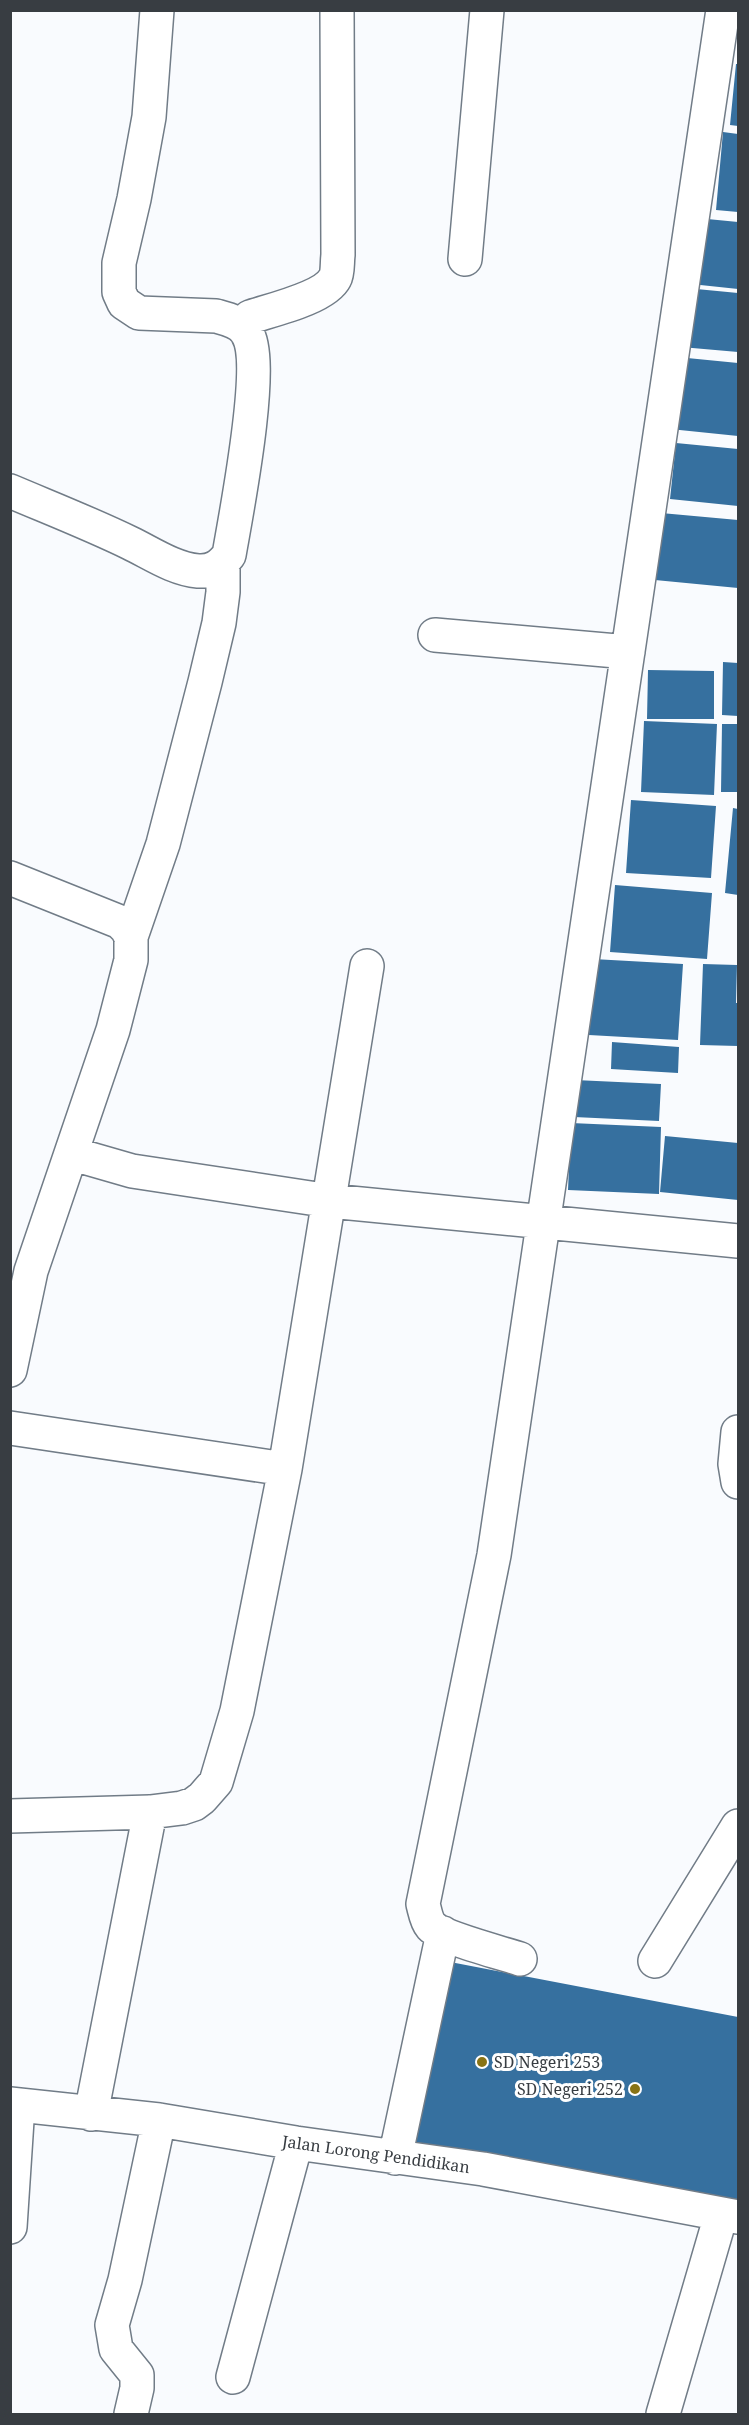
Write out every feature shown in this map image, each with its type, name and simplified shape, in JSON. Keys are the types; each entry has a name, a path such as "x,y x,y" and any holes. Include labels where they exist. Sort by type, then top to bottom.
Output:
{"street":[{"path":"10,491 128,542 174,565 198,571 218,568 229,555 250,428 253,363 251,340 239,324 216,316 139,313 124,303 119,292 120,263 134,200 148,117 157,10"},
{"path":"246,331 250,317 326,289 335,278 338,255 337,10"},
{"path":"465,259 487,10"},
{"path":"520,1959 443,1933 431,1926 426,1916 424,1897 494,1555 723,10"},
{"path":"10,1370 21,1269 73,1154 113,1030 131,960 131,937 163,844 219,623 224,562"},
{"path":"435,635 628,652"},
{"path":"10,878 120,922 131,937"},
{"path":"10,1815 150,1812 182,1808 195,1804 210,1791 216,1782 237,1711 285,1469 367,966"},
{"path":"73,1154 132,1171 330,1201 738,1240"},
{"path":"10,1428 285,1469"},
{"path":"738,1432 735,1464 738,1482"},
{"path":"91,2114 150,1812"},
{"path":"655,1961 738,1826"},
{"path":"395,2158 443,1933"},
{"path":"10,2228 14,2105"},
{"name":"Jalan Lorong Pendidikan","path":"14,2105 159,2120 395,2158 483,2169 730,2216"},
{"path":"131,2415 137,2388 137,2375 116,2349 112,2325 125,2280 159,2120"},
{"path":"233,2377 296,2143"},
{"path":"663,2415 730,2216"}],"building":[{"path":"736,64 738,64 738,126 730,125"},
{"path":"723,132 738,134 738,212 716,210"},
{"path":"697,218 738,222 738,289 691,284"},
{"path":"686,288 738,293 738,352 681,347"},
{"path":"677,357 738,363 738,436 670,429"},
{"path":"676,443 738,449 738,506 670,499"},
{"path":"661,513 738,520 738,588 655,580"},
{"path":"723,662 738,663 738,716 722,715"},
{"path":"648,670 714,671 714,719 647,719"},
{"path":"644,721 717,724 714,795 641,792"},
{"path":"722,724 738,724 738,792 721,792"},
{"path":"631,800 716,806 711,878 626,873"},
{"path":"733,808 738,809 738,895 725,893"},
{"path":"615,885 712,893 707,959 610,952"},
{"path":"593,959 683,964 678,1040 589,1035"},
{"path":"703,964 737,965 738,1046 700,1045"},
{"path":"612,1042 679,1047 678,1073 611,1069"},
{"path":"575,1080 661,1084 659,1121 574,1117"},
{"path":"571,1123 661,1127 659,1194 568,1190"},
{"path":"665,1136 738,1143 738,1200 660,1192"},
{"name":"SD Negeri 252","path":"445,1961 738,2017 738,2203 411,2142"}],"place":[{"name":"SD Negeri 253","path":"482,2062"},
{"name":"SD Negeri 252","path":"635,2089"}]}
